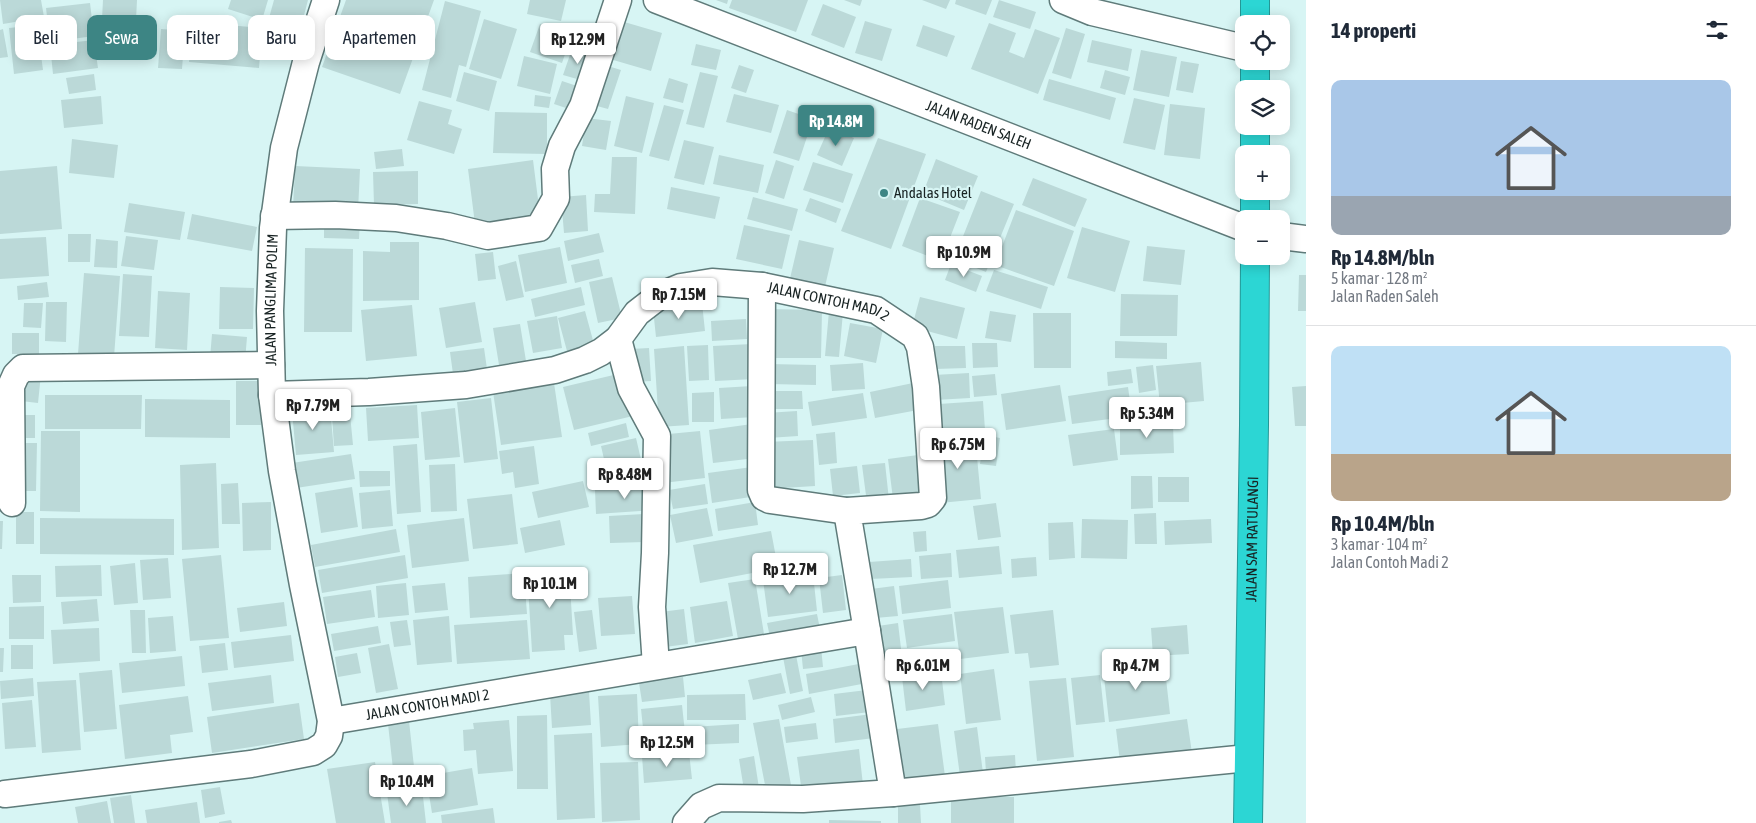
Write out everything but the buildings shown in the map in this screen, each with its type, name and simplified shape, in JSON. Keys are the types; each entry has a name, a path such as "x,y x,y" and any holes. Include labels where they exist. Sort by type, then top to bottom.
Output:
{"highway":[{"path":"1255,0 1255,15"},
{"name":"JALAN SAM RATULANGI","path":"1248,823 1255,265"}],"street":[{"name":"JALAN PANGLIMA POLIM","path":"326,0 306,62 284,148 274,216 270,311 272,395 282,471 331,721"},
{"path":"274,216 335,215 396,218 447,226 488,236 540,228 556,198 556,169 562,146 582,106 618,0"},
{"name":"JALAN RADEN SALEH","path":"656,0 1235,225"},
{"path":"1063,0 1092,12 1235,46"},
{"path":"1290,237 1306,239"},
{"name":"JALAN CONTOH MADI 2","path":"272,395 369,392 466,385 556,370 601,352 618,340 637,313 659,296 681,287 712,282 762,286 876,310 915,336 920,347 926,387 933,498 928,504 921,506 847,511"},
{"path":"762,286 761,490 764,497 770,500 847,511 893,793"},
{"path":"618,340 631,388 657,436 652,606 656,666"},
{"path":"12,503 11,386 23,368 271,365"},
{"name":"JALAN CONTOH MADI 2","path":"331,721 867,631"},
{"path":"5,794 242,765 312,752 324,745 329,736 331,721"},
{"path":"686,823 701,806 719,798 803,799 893,793 1248,758"}],"place":[{"name":"Andalas Hotel","path":"884,193"}]}
